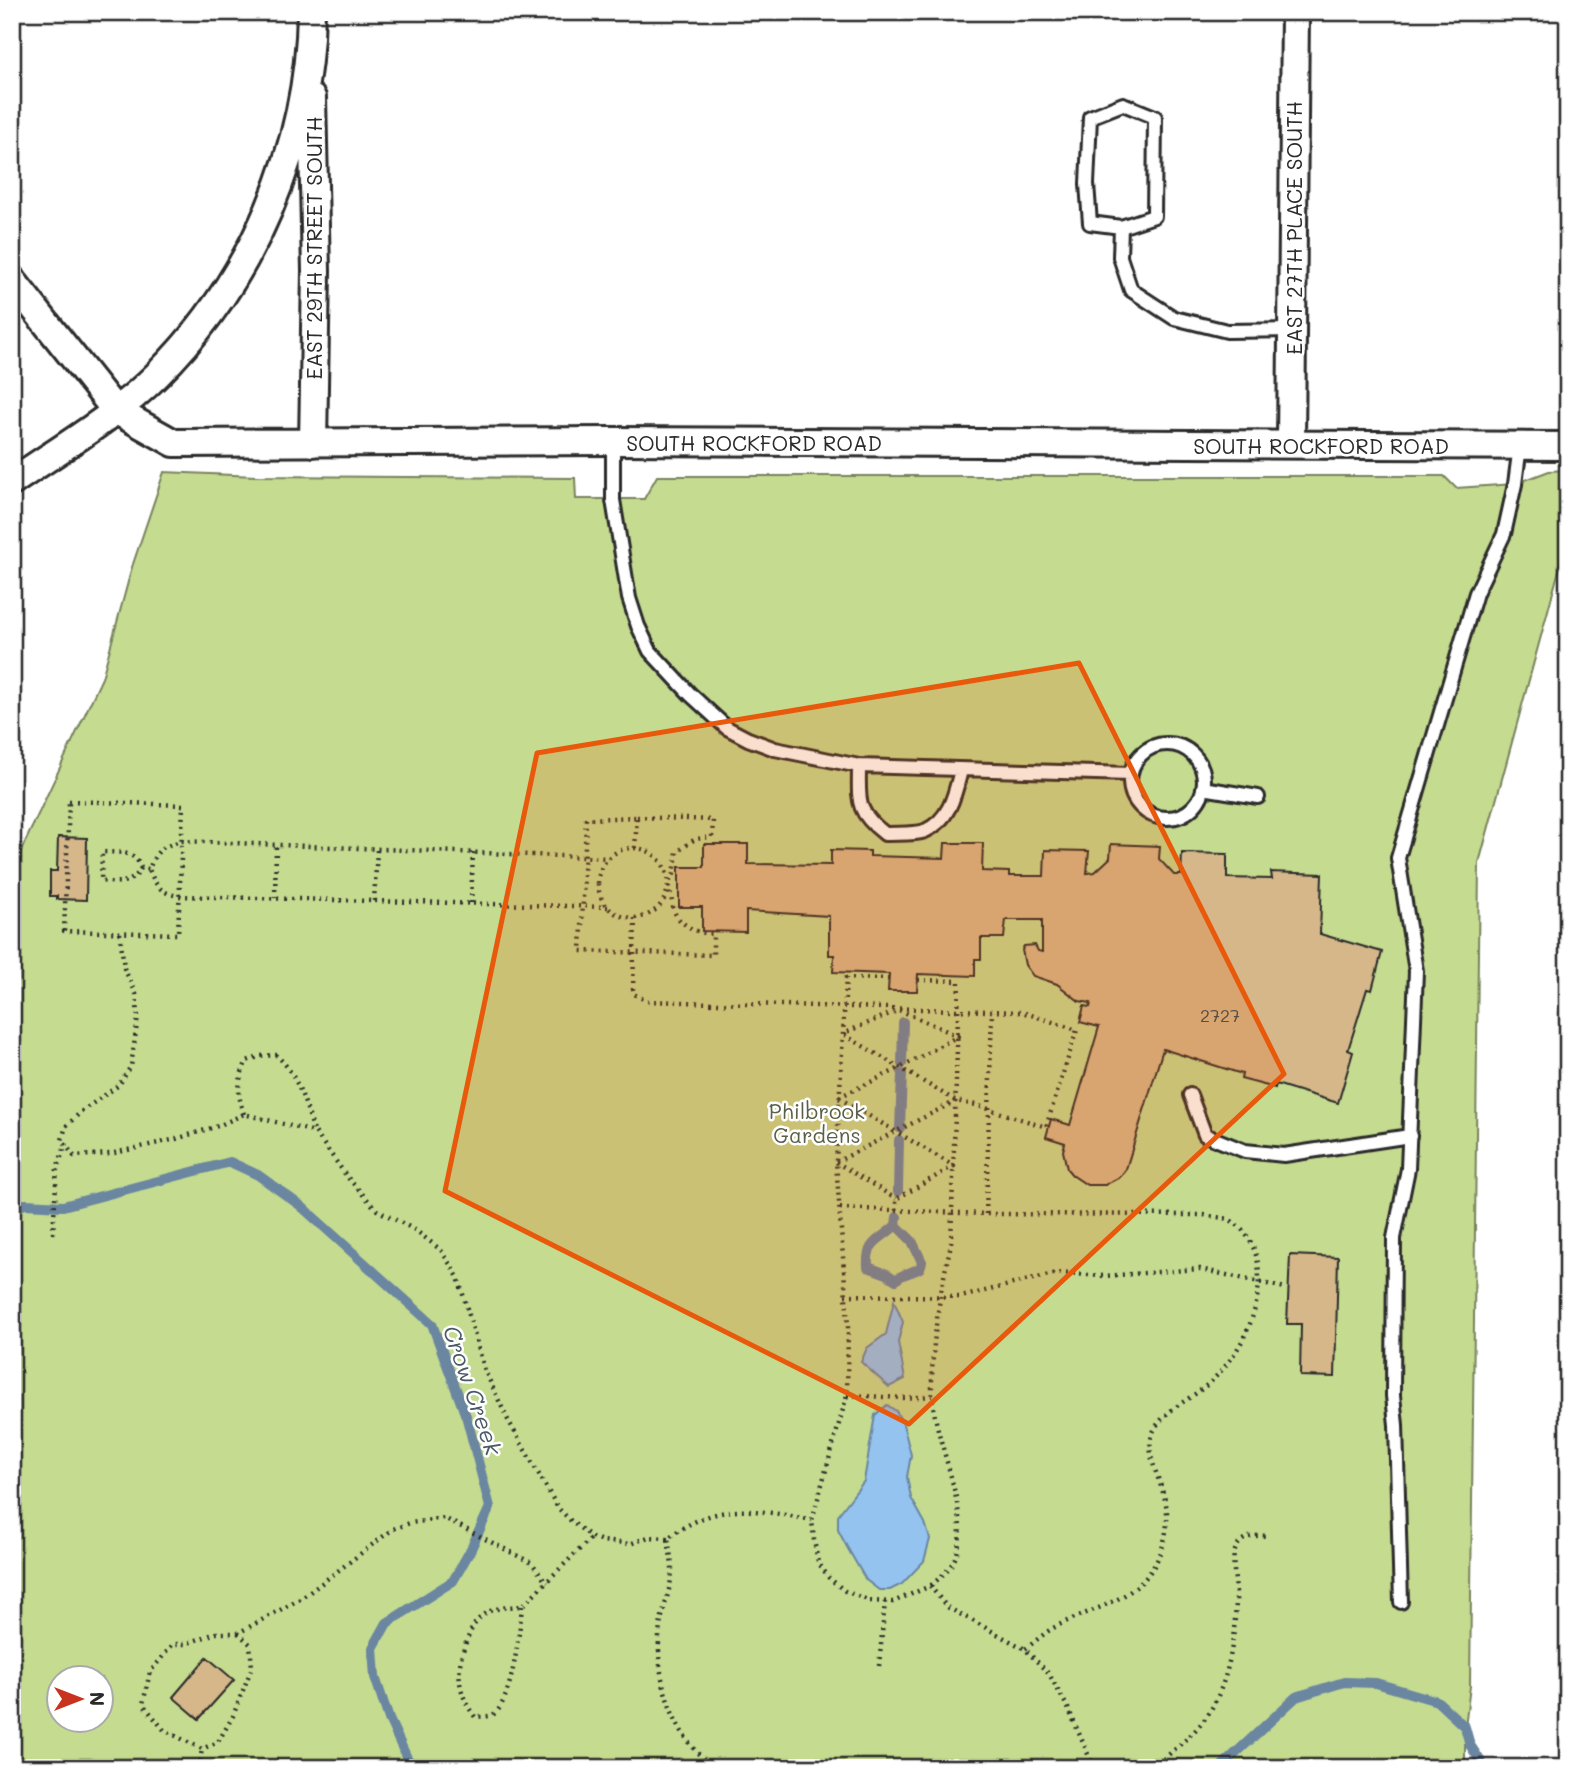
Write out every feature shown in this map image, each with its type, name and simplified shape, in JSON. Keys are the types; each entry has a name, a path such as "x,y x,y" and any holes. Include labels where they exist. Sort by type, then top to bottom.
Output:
{"street":[{"name":"EAST 29TH STREET SOUTH","path":"312,12 316,271 313,443"},
{"name":"EAST 27TH PLACE SOUTH","path":"1291,444 1295,12"},
{"name":"EAST 29TH STREET SOUTH","path":"12,482 115,410 157,376 190,339 240,272 263,227 281,178 296,125 311,54"},
{"name":"SOUTH ROCKFORD ROAD","path":"12,281 115,410 174,443 613,441 1568,446"}],"lane":[{"path":"1123,104 1155,117 1155,162 1154,216 1121,227 1090,223 1087,184 1090,117 1123,104"},
{"path":"1121,227 1120,257 1130,290 1174,318 1227,331 1292,330"},
{"path":"613,441 613,500 629,598 650,651 690,694 727,728 748,740 775,749 859,766 1130,774"},
{"path":"1401,1602 1396,1425 1392,1396 1394,1238 1408,1169 1416,971 1398,858 1475,593 1504,534 1520,446"},
{"path":"1154,746 1177,746 1188,750 1196,759 1202,770 1203,788 1194,806 1184,814 1173,818 1160,818 1139,806 1132,794 1130,774 1143,752 1154,746"},
{"path":"859,766 859,803 867,821 885,834 924,832 945,817 954,798 961,770"},
{"path":"1203,788 1258,797"},
{"path":"1190,1094 1205,1135 1245,1151 1284,1155 1410,1136"}],"path":[{"path":"69,801 183,806 179,896 178,934 64,930 69,801"},
{"path":"635,848 637,817"},
{"path":"608,906 582,907 179,896 163,893 155,884 149,869 156,853 165,846 181,841 276,846 473,852 583,856 609,858 626,849 635,848 646,850 662,864 667,873 668,884 677,916 699,934 713,934 713,955 581,951 582,907 583,856 586,820 637,817 713,820 712,837 695,839 677,852 674,874 668,884 666,895 661,905 653,912 635,918 623,916 608,906 602,898 599,877 609,858"},
{"path":"275,898 276,846"},
{"path":"374,901 377,850"},
{"path":"102,852 132,855 138,860 141,869 131,880 114,883 101,881 102,852"},
{"path":"471,903 473,852"},
{"path":"141,869 149,869"},
{"path":"635,918 635,952 631,980 634,994 647,1001 1022,1012 1077,1030 1046,1127 957,1101 843,1034"},
{"path":"120,933 124,968 136,993 138,1017 131,1066 119,1085 66,1126 62,1140 74,1156 110,1154 176,1139 218,1126 244,1114 314,1132"},
{"path":"889,979 846,978 836,1162 848,1325 847,1395 812,1520 818,1562 829,1578 845,1591 870,1601 885,1602 893,1602 930,1586 946,1572 957,1554 959,1534 949,1468 932,1396 934,1352 951,1244 959,981 918,980"},
{"path":"843,1034 899,1010 958,1035"},
{"path":"986,1214 992,1012"},
{"path":"838,1097 900,1068 958,1035"},
{"path":"244,1114 238,1091 240,1075 247,1061 276,1055 286,1064 299,1087 314,1132 348,1178 377,1210 415,1230 441,1250 458,1277 485,1371 508,1420 558,1508 592,1538 630,1544 648,1537 668,1538 689,1522 729,1510 759,1510 812,1520"},
{"path":"838,1097 954,1166"},
{"path":"836,1162 957,1101"},
{"path":"53,1234 57,1168 66,1144"},
{"path":"836,1162 896,1199"},
{"path":"896,1199 954,1166"},
{"path":"896,1199 896,1211"},
{"path":"840,1208 986,1214 1204,1215 1230,1220 1246,1234 1256,1250 1259,1272 1256,1309 1244,1339 1205,1386 1165,1415 1153,1433 1150,1448 1166,1499 1167,1527 1161,1553 1147,1576 1132,1590 1052,1629 1025,1649"},
{"path":"845,1295 961,1297 1057,1273 1103,1276 1200,1269 1285,1288"},
{"path":"847,1395 903,1398 932,1396"},
{"path":"202,1749 164,1730 143,1704 150,1672 173,1644 185,1644 216,1633 238,1633 302,1598 393,1529 444,1518 532,1563 547,1583"},
{"path":"1153,1768 1203,1721 1217,1698 1225,1679 1235,1622 1234,1554 1241,1541 1251,1535 1268,1536"},
{"path":"522,1606 503,1704 492,1715 475,1717 461,1690 458,1676 461,1655 470,1632 482,1615 501,1607 522,1606 592,1538"},
{"path":"668,1538 672,1570 658,1638 665,1688 675,1718 688,1742 715,1768"},
{"path":"930,1586 947,1607 1025,1649 1049,1674 1068,1708 1094,1768"},
{"path":"879,1667 885,1602"},
{"path":"202,1749 218,1742 233,1716 252,1667 250,1644 238,1633"},
{"path":"198,1768 202,1749"}],"highlighted area":[{"path":"1079,663 1284,1074 909,1424 445,1191 537,753"}],"green space":[{"name":"Philbrook Gardens","path":"1568,470 1568,537 1479,863 1470,1686 1465,1727 1465,1768 12,1768 12,870 102,678 132,567 164,472 256,476 575,478 576,499 644,499 657,476 1444,476 1456,488 1515,484 1549,471"}],"water":[{"path":"894,1301 903,1322 898,1342 905,1379 889,1387 861,1362 867,1348 886,1334"},
{"path":"887,1405 896,1411 903,1424 911,1455 907,1477 911,1498 925,1523 930,1539 924,1561 902,1584 890,1590 879,1590 866,1580 847,1547 838,1530 838,1515 864,1481 875,1415"}],"building":[{"path":"58,837 87,838 86,900 57,899 57,896 50,896 50,871 57,871"},
{"path":"945,843 983,843 982,871 1009,872 1009,876 1044,876 1045,850 1089,851 1087,873 1095,872 1110,858 1111,844 1160,846 1159,859 1174,875 1181,875 1182,853 1227,854 1227,878 1272,879 1271,872 1322,874 1320,934 1382,952 1372,990 1367,989 1348,1050 1353,1052 1338,1103 1276,1084 1275,1088 1241,1079 1242,1074 1163,1049 1126,1169 1120,1177 1105,1185 1087,1185 1067,1169 1063,1151 1065,1143 1046,1137 1051,1119 1070,1125 1099,1027 1080,1022 1084,1006 1090,1007 1091,1003 1079,1001 1057,984 1033,976 1025,965 1022,950 1024,946 1035,945 1038,951 1042,952 1042,920 1006,920 1004,938 981,938 981,959 975,959 975,976 918,974 917,991 888,991 889,974 833,972 834,955 829,955 829,916 746,911 746,932 702,931 702,907 679,907 679,867 704,867 704,844 748,844 748,864 831,865 831,850 870,851 870,856 944,858"},
{"path":"1290,1255 1338,1257 1335,1377 1300,1376 1301,1324 1287,1324"},
{"path":"207,1657 234,1680 199,1719 173,1697"}],"waterway":[{"path":"902,1064 903,1022"},
{"path":"900,1128 902,1074"},
{"path":"898,1192 899,1140"},
{"name":"Crow Creek","path":"12,1209 25,1204 63,1206 230,1162 258,1175 301,1206 432,1324 467,1419 490,1507 453,1581 387,1623 373,1648 375,1677 389,1719 407,1758 415,1768"},
{"path":"896,1225 912,1241 922,1262 920,1268 896,1280 868,1267 868,1258 875,1242 896,1225 897,1217"},
{"name":"Crow Creek","path":"1220,1768 1296,1697 1344,1682 1376,1683 1437,1701 1465,1727 1470,1745 1485,1768"}]}
